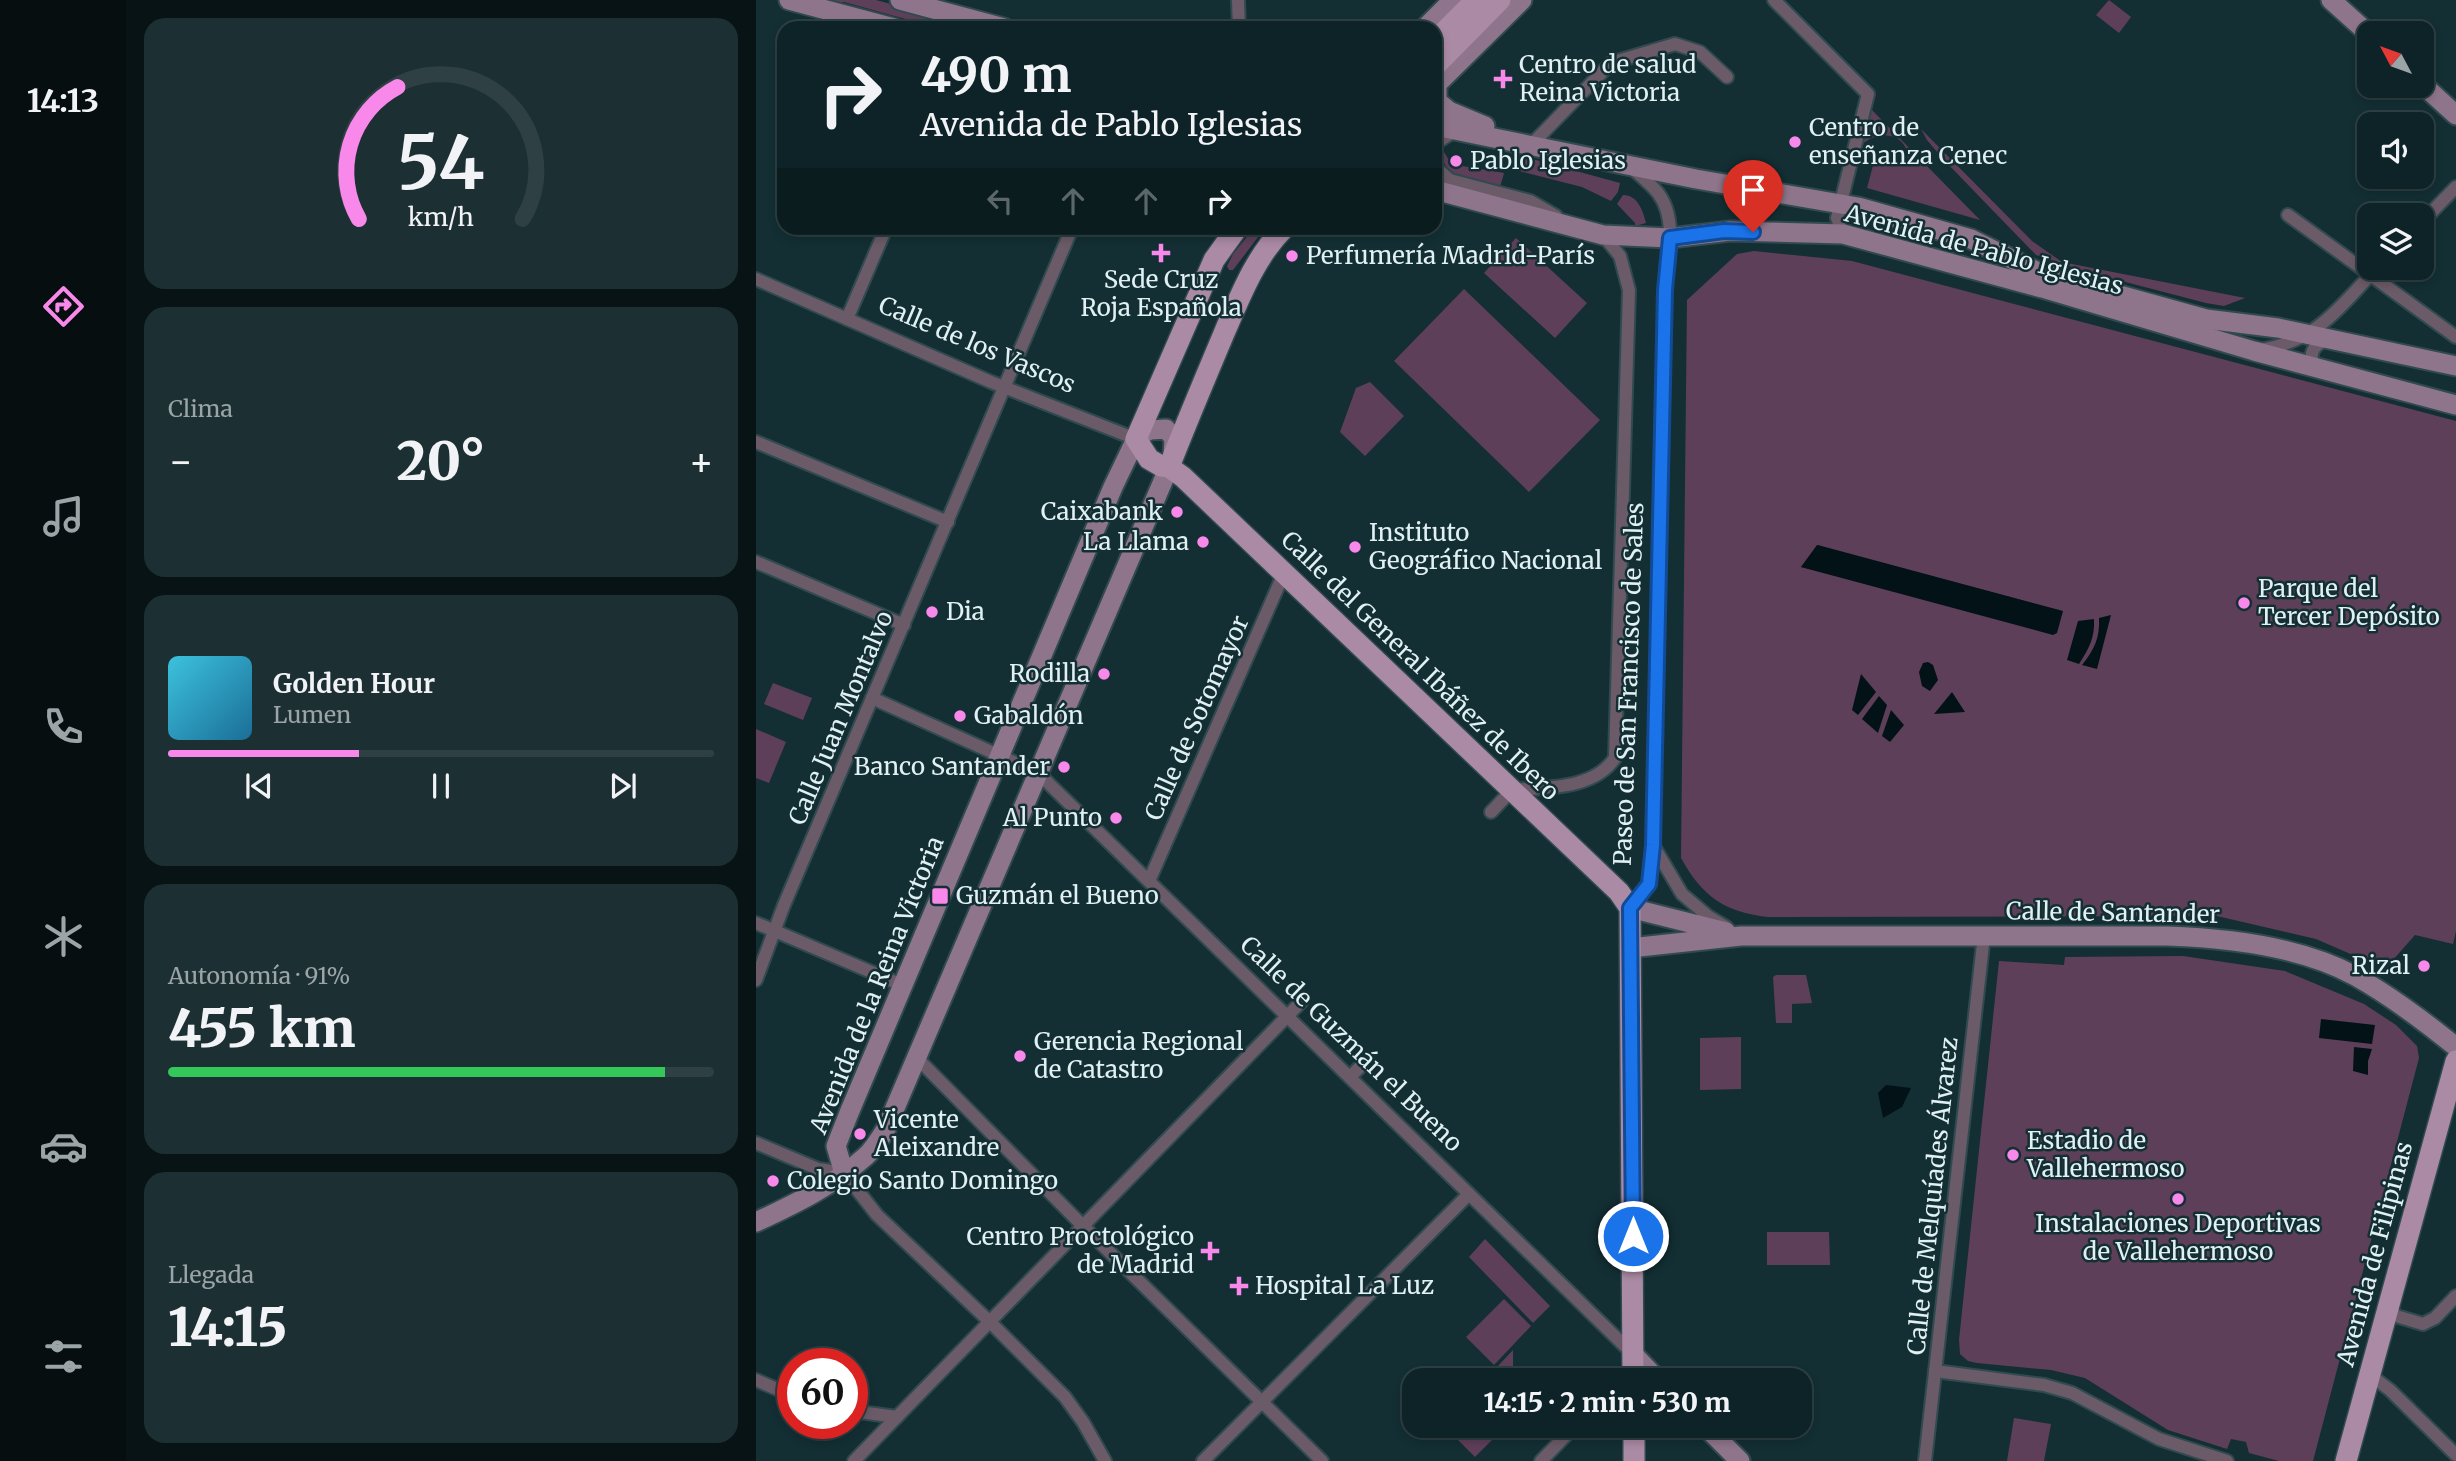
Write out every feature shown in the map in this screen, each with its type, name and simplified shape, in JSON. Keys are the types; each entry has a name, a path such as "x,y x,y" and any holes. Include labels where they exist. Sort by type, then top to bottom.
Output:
{"main road":[{"path":"1442,34 1476,0"},
{"path":"1442,72 1500,0"},
{"name":"Avenida de la Reina Victoria","path":"1136,438 1214,260 1232,235"},
{"name":"Avenida de la Reina Victoria","path":"1171,462 1251,274 1277,235"},
{"name":"Calle de los Vascos","path":"1136,438 1149,459 1161,466 1171,462"},
{"name":"Calle del General Ibáñez de Ibero","path":"1171,462 1619,892 1630,908"},
{"path":"1630,908 1632,1368"},
{"name":"Avenida de Filipinas","path":"2346,1461 2456,1061"}],"street":[{"path":"789,0 868,21"},
{"path":"900,0 961,21"},
{"path":"1238,0 1239,21"},
{"path":"1432,21 1453,0"},
{"path":"1442,73 1522,0"},
{"path":"1774,0 1868,94 1837,218 1843,234"},
{"path":"2331,0 2357,24"},
{"path":"1532,144 1611,63 1675,44 1700,51 1727,77"},
{"path":"2434,94 2456,115"},
{"name":"Avenida de Pablo Iglesias","path":"1442,106 1532,144"},
{"name":"Avenida de Pablo Iglesias","path":"1442,126 1629,166 1840,203 1971,239 2031,269 2206,320 2262,325 2456,366"},
{"path":"1442,138 1458,129"},
{"name":"Paseo de San Francisco de Sales","path":"1629,166 1659,195 1667,214 1670,238 1665,290 1653,845 1649,884 1630,908"},
{"name":"Avenida de Pablo Iglesias","path":"1442,173 1450,180 1530,201 1573,226"},
{"path":"2434,210 2456,187"},
{"name":"Avenida de Pablo Iglesias","path":"1442,192 1603,235 1670,238 1724,231 1843,234 2042,288 2314,368 2456,405"},
{"path":"2288,215 2357,260"},
{"path":"847,319 883,235"},
{"name":"Calle Juan Montalvo","path":"756,979 774,930 1069,235"},
{"name":"Paseo de San Francisco de Sales","path":"1512,790 1569,786 1606,771 1615,758 1629,290 1620,256 1603,235"},
{"name":"Calle de los Vascos","path":"756,279 1004,386 1136,438"},
{"path":"2314,368 2311,354 2324,323 2365,280"},
{"path":"2385,280 2456,337"},
{"name":"Avenida de Pablo Iglesias","path":"2254,351 2317,337"},
{"path":"1136,438 1150,430 1166,429 1174,438 1171,462"},
{"name":"Avenida de la Reina Victoria","path":"1136,438 836,1146 844,1173 869,1154 886,1129 1171,462"},
{"path":"756,442 948,522"},
{"path":"756,562 904,625"},
{"name":"Calle de Sotomayor","path":"1149,881 1284,573"},
{"name":"Calle de Guzmán el Bueno","path":"872,698 1038,773 1647,1368"},
{"path":"1491,812 1512,790"},
{"path":"1653,845 1682,894 1709,917 1741,936"},
{"name":"Calle de Santander","path":"1630,908 1741,936"},
{"path":"756,922 902,985"},
{"name":"Calle de Santander","path":"1630,948 1741,936 1984,935 2181,936 2266,946 2354,975 2418,1016 2456,1047"},
{"name":"Calle de Melquíades Álvarez","path":"1925,1461 1984,935"},
{"path":"854,1461 1302,1001"},
{"path":"916,1057 1322,1461"},
{"path":"1350,1077 1365,1062"},
{"path":"756,1143 818,1169 844,1173 877,1215 1065,1397 1105,1461"},
{"path":"756,1222 799,1202 844,1173"},
{"path":"1203,1461 1469,1194"},
{"path":"2388,1305 2396,1316 2423,1324 2435,1318 2456,1296"},
{"path":"1935,1371 2044,1385 2072,1393 2159,1438 2227,1461"},
{"path":"2369,1374 2390,1390 2456,1455"},
{"path":"756,1380 777,1389"},
{"path":"868,1413 897,1417"},
{"path":"1541,1461 1563,1438"},
{"path":"1717,1438 1740,1461"}],"shaded area":[{"path":"876,0 952,21 913,21 844,2 827,2"},
{"path":"2109,0 2131,17 2119,33 2096,15"},
{"path":"1870,108 1980,220 1867,188 1875,158 1907,166 1908,155 1901,141 1894,137 1878,136 1861,145"},
{"path":"1921,129 2032,241 2062,262 2245,298 2224,306 2206,303 2087,272 2036,255 1943,159"},
{"path":"1443,150 1451,164 1453,156 1463,158 1462,166 1504,173 1500,187 1451,173 1442,160"},
{"path":"1518,155 1620,183 1618,192 1611,201 1582,187 1515,170"},
{"path":"1623,195 1636,201 1646,223 1635,226 1617,204"},
{"path":"1248,235 1260,235 1233,270 1229,270 1227,266"},
{"path":"1516,238 1587,303 1555,338 1484,273"},
{"name":"Parque del Tercer Depósito","path":"1754,251 1852,261 2456,421 2456,931 2453,944 2415,935 2385,969 2316,939 2217,916 1768,917 1739,911 1706,892 1681,858 1687,300 1737,254","holes":["1818,545 2062,611 2056,633 1801,567"]},
{"path":"1464,289 1600,420 1529,492 1394,361"},
{"path":"1370,382 1404,416 1365,456 1340,432 1356,388"},
{"path":"1817,545 2063,611 2057,633 2053,635 1801,567"},
{"path":"2111,615 2097,669 2082,665 2095,643 2099,618"},
{"path":"2094,619 2091,643 2079,664 2067,660 2078,621"},
{"path":"879,626 885,628 865,678 859,675"},
{"path":"1923,663 1933,665 1938,680 1930,691 1922,686 1919,672"},
{"path":"1861,674 1876,692 1858,715 1852,710"},
{"path":"773,683 812,698 803,720 764,704"},
{"path":"1952,692 1965,712 1934,714"},
{"path":"1879,696 1887,705 1878,733 1862,719"},
{"path":"1891,710 1904,725 1890,742 1882,736"},
{"path":"756,729 786,742 769,783 756,778"},
{"name":"Instalaciones Deportivas de Vallehermoso","path":"2183,956 2285,971 2364,1004 2396,1025 2417,1046 2419,1058 2313,1461 2279,1461 2249,1453 2246,1442 2231,1439 2227,1449 2168,1430 2085,1378 2051,1370 1977,1363 1968,1361 1960,1354 1959,1340 1999,961 2064,965 2065,957"},
{"path":"1806,975 1812,1003 1792,1004 1792,1023 1776,1023 1773,977"},
{"path":"2321,1019 2375,1025 2372,1044 2319,1038"},
{"path":"1741,1037 1741,1089 1700,1090 1700,1038"},
{"path":"2354,1047 2372,1049 2368,1061 2368,1075 2353,1071"},
{"path":"1886,1085 1911,1088 1902,1107 1883,1118 1878,1093"},
{"path":"1767,1232 1829,1232 1830,1265 1767,1265"},
{"path":"1485,1239 1550,1306 1533,1323 1469,1257"},
{"path":"1504,1299 1531,1326 1494,1365 1466,1337"},
{"path":"1513,1350 1513,1368 1496,1368"},
{"path":"2014,1418 2051,1424 2044,1461 2007,1461"},
{"path":"1456,1438 1494,1438 1475,1457"}],"place":[{"name":"Centro de salud Reina Victoria","path":"1503,79"},
{"name":"Centro de enseñanza Cenec","path":"1795,142"},
{"name":"Pablo Iglesias","path":"1456,161"},
{"name":"Sede Cruz Roja Española","path":"1161,253"},
{"name":"Perfumería Madrid-París","path":"1292,256"},
{"name":"Caixabank","path":"1177,512"},
{"name":"La Llama","path":"1203,542"},
{"name":"Instituto Geográfico Nacional","path":"1355,547"},
{"name":"Parque del Tercer Depósito","path":"2244,603"},
{"name":"Dia","path":"932,612"},
{"name":"Rodilla","path":"1104,674"},
{"name":"Gabaldón","path":"960,716"},
{"name":"Banco Santander","path":"1064,767"},
{"name":"Al Punto","path":"1116,818"},
{"name":"Guzmán el Bueno","path":"940,896"},
{"name":"Rizal","path":"2424,966"},
{"name":"Gerencia Regional de Catastro","path":"1020,1056"},
{"name":"Vicente Aleixandre","path":"860,1134"},
{"name":"Estadio de Vallehermoso","path":"2013,1155"},
{"name":"Colegio Santo Domingo","path":"773,1181"},
{"name":"Instalaciones Deportivas de Vallehermoso","path":"2178,1199"},
{"name":"Centro Proctológico de Madrid","path":"1210,1251"},
{"name":"Hospital La Luz","path":"1239,1286"}],"route":[{"path":"1633,1236 1630,908 1649,884 1653,845 1665,290 1670,238 1724,231 1753,232"}]}
